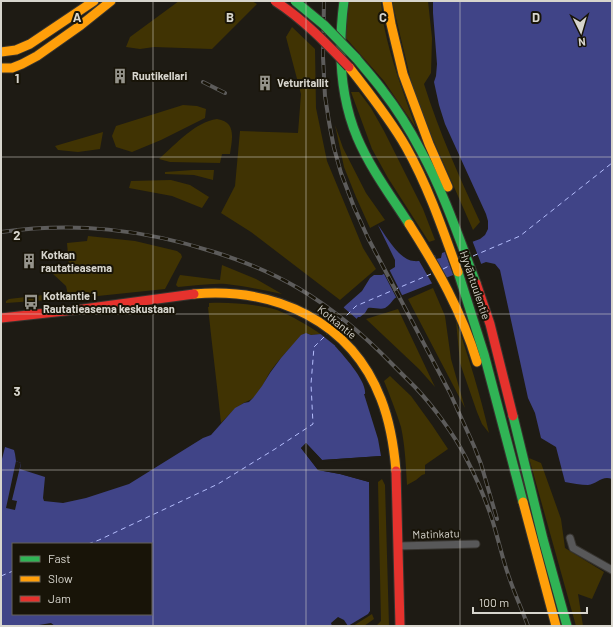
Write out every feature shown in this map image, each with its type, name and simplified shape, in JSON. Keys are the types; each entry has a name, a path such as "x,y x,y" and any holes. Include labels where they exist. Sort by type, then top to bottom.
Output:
{"main road":[{"path":"1,52 12,51 30,44 94,1"},
{"path":"1,68 12,68 37,56 81,25 111,1"},
{"name":"Hyväntuulentie","path":"275,1 296,16 319,36 349,67 374,98 412,159 430,196 463,286 479,337 556,626"},
{"name":"Hyväntuulentie","path":"295,1 324,25 356,58 384,92 418,146 443,196 490,324 543,538 567,626"},
{"path":"344,1 341,22 342,82 353,128 365,155 423,246 449,291 472,346 484,383 502,421"},
{"path":"388,1 391,24 403,74 450,192 458,234"},
{"name":"Kotkantie","path":"1,318 175,297 237,294 265,299 295,308 319,321 344,342 362,361 382,401 391,433 396,481 400,626"}],"street":[{"path":"570,538 573,548 612,570"},
{"name":"Matinkatu","path":"398,546 476,544"}],"shaded area":[{"path":"179,1 252,1 257,4 212,49 154,47 140,49 126,47 130,37"},
{"path":"349,1 381,1 383,23 390,52 416,128 384,81 344,36"},
{"path":"392,1 428,1 432,38 431,73 424,84 443,137 480,222 473,230 432,137 412,85"},
{"path":"433,1 612,1 612,479 605,478 588,485 565,482 556,447 541,438 535,413 528,398 500,270 495,264 486,262 395,298 385,308 368,308 365,313 358,317 335,346 354,368 365,389 364,394 378,439 381,456 322,460 306,443 301,448 318,470 369,482 370,611 368,614 348,626 344,620 338,617 331,623 332,626 55,626 51,623 38,626 1,626 1,463 5,447 14,450 16,461 21,463 20,469 45,477 44,501 63,503 86,498 129,484 203,438 211,435 235,408 249,402 253,398 281,358 301,335 306,333 311,335 321,334 345,306 362,291 370,278 374,275 382,275 395,267 395,260 378,225 399,253 409,260 414,261 422,260 435,255 436,259 441,258 442,253 480,239 485,235 488,229 486,214 445,124 439,105 434,82 437,64"},
{"path":"292,27 315,49 316,108 327,161 363,248 376,269 340,300 251,232 221,213 235,186 240,131 298,133 301,94 286,37"},
{"path":"351,92 359,92 371,108 423,209 435,240 429,242 388,178 372,149"},
{"path":"183,105 197,106 206,109 205,118 161,140 132,152 116,147 112,136 116,126"},
{"path":"217,119 228,124 232,132 230,154 222,154 220,163 170,162 159,159 193,129 201,124"},
{"path":"335,125 343,148 366,193 385,220 370,228 344,167"},
{"path":"103,132 100,149 78,152 58,150 55,146"},
{"path":"214,170 213,180 194,175 165,174 165,172"},
{"path":"171,180 190,185 209,197 202,208 172,196 129,188 131,181"},
{"path":"88,236 135,241 177,251 182,257 165,289 69,299 66,286 52,273 66,271 69,266 67,243 87,241"},
{"path":"222,265 256,279 282,294 226,284 178,287 176,285 180,275 220,280"},
{"path":"433,288 445,316 451,359 465,408 408,299"},
{"path":"46,290 51,292 56,298 49,300 6,303 9,299 43,295"},
{"path":"209,303 243,304 277,310 321,334 311,335 306,333 301,337 270,372 255,396 236,408 221,423 208,307"},
{"path":"398,309 435,387 419,369 366,319"},
{"path":"456,321 474,376 489,433 482,424 477,412 460,363"},
{"path":"390,376 411,396 448,449 425,465 425,474 407,485 401,427 384,381"},
{"path":"529,458 541,463 561,519 565,548 604,572 592,599 578,594 583,626 576,626"},
{"path":"382,479 385,485 389,626 376,626 381,621 378,482"},
{"path":"372,614 374,619 364,626 353,626"}],"pier":[{"path":"472,240 482,266 454,277 444,250"},
{"path":"432,254 447,279 433,285 418,259"},
{"path":"389,269 403,297 397,299 383,272"},
{"path":"343,307 358,320 351,331 334,317"},
{"path":"332,319 349,333 338,348 318,332 320,332"},
{"path":"306,443 322,460 381,456 380,458 322,462 306,446 304,448 319,468 370,480 369,482 318,470 301,448"},
{"path":"16,461 21,463 12,500 17,501 15,510 6,508"}],"ferry route":[{"path":"473,256 520,236 612,163"},
{"path":"443,269 449,266"},
{"path":"334,328 356,306 431,274"},
{"path":"91,543 218,484 313,424 311,384 314,347 327,334"},
{"path":"1,576 12,571"}],"railway":[{"path":"324,1 323,57 325,96 334,148 341,173 368,238 450,393 474,446 481,464 497,519"},
{"path":"203,82 225,93"},
{"path":"1,232 29,229 82,228 135,233 187,244 257,267 288,282 337,314 372,344 415,387 436,411 456,439 486,503 508,575 528,626"}],"traffic: fast":[{"path":"295,1 324,25 356,58"},
{"path":"344,1 341,53 343,87 351,121 368,160 409,224"},
{"path":"356,58 393,105 421,151 444,199 476,283"},
{"path":"458,272 484,354 523,502"},
{"path":"513,416 543,539 567,626"}],"traffic: slow":[{"path":"1,52 16,50 30,44 94,1"},
{"path":"1,68 12,68 37,56 81,25 111,1"},
{"path":"387,1 403,74 429,144 448,187"},
{"path":"349,67 393,126 414,162 435,208 458,272"},
{"path":"409,224 448,291 464,326 477,362"},
{"path":"194,294 224,293 253,296 281,304 307,315 330,330 351,349 368,372 381,399 391,435 396,471"},
{"path":"523,502 556,626"}],"traffic: jam":[{"path":"275,1 305,23 349,67"},
{"path":"476,283 490,324 513,416"},
{"path":"1,318 194,294"},
{"path":"396,471 400,626"}],"place":[{"name":"Ruutikellari","path":"120,76"},
{"name":"Veturitallit","path":"265,83"},
{"name":"Kotkan rautatieasema","path":"29,261"},
{"name":"Kotkantie 1 Rautatieasema keskustaan","path":"31,302"}]}
